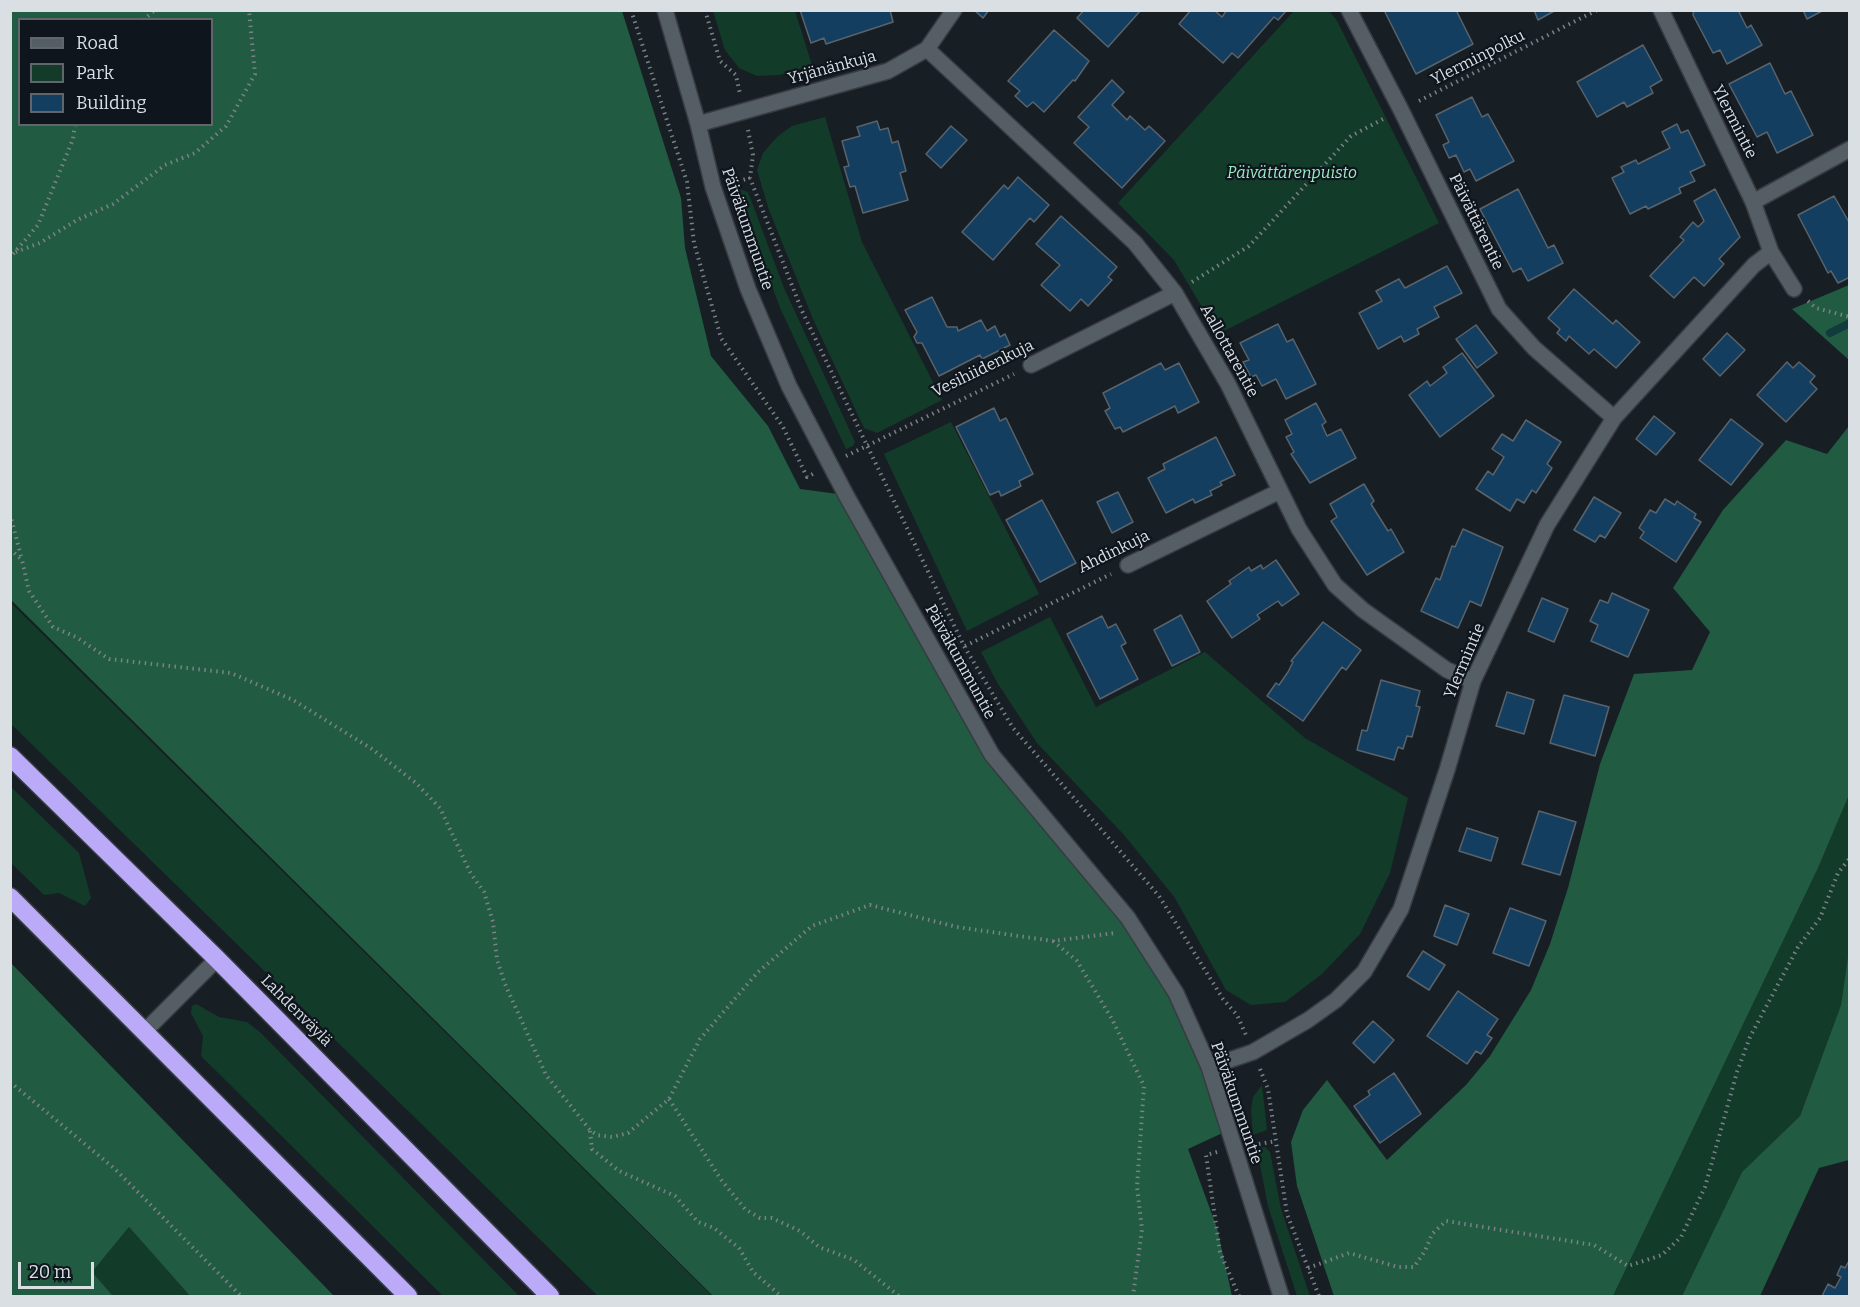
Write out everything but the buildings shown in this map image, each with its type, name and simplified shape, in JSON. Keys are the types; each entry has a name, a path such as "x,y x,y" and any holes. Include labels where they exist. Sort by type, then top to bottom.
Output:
{"highway":[{"name":"Lahdenväylä","path":"10,756 217,959 550,1296"},
{"path":"10,897 408,1296"}],"street":[{"name":"Päiväkummuntie","path":"665,10 698,124 710,177 748,289 789,386 829,465 992,755 1059,833 1136,931 1176,993 1209,1067 1281,1296"},
{"name":"Yrjänänkuja","path":"698,124 888,71 927,49 954,10"},
{"name":"Päivättärentie","path":"1348,10 1401,110 1500,309 1534,348 1614,418"},
{"name":"Ylermintie","path":"1661,10 1753,202 1771,252 1794,289"},
{"name":"Aallottarentie","path":"927,49 1135,243 1175,293 1228,384 1299,529 1335,585 1345,596 1447,670 1473,681"},
{"path":"1753,202 1850,149"},
{"name":"Ylermintie","path":"1209,1067 1253,1052 1308,1020 1336,1000 1364,972 1385,940 1401,909 1473,681 1547,525 1614,418 1754,265 1771,252"},
{"name":"Vesihiidenkuja","path":"1031,365 1175,293"},
{"name":"Ahdinkuja","path":"1128,565 1280,491"},
{"path":"145,1031 217,959"}],"path":[{"path":"11,254 40,243 77,220 113,204 165,165 195,153 226,126 255,74 249,10"},
{"name":"Vesihiidenkuja","path":"631,10 687,182 694,243 721,338 783,427 807,477 1031,365"},
{"path":"705,10 720,61 736,75 753,155 750,178 765,222 802,311 964,646 1013,728 1061,786 1120,849 1159,896 1223,999 1237,1015 1268,1089 1287,1214 1319,1296"},
{"name":"Ylerminpolku","path":"1175,293 1249,246 1351,136 1597,10"},
{"path":"11,254 38,225 74,139 75,126"},
{"path":"1794,289 1816,308 1850,317"},
{"path":"10,514 28,591 53,627 76,637 109,659 231,673 293,700 372,750 416,783 440,808 471,874 484,892 493,922 497,960 505,984 546,1075 590,1130 603,1137 628,1133 669,1099 700,1040 758,972 812,926 870,905 957,927 1053,941 1136,931"},
{"path":"10,549 22,560"},
{"name":"Ahdinkuja","path":"964,646 1128,565"},
{"path":"1308,1268 1349,1253 1398,1267 1414,1267 1425,1251 1432,1234 1446,1221 1594,1245 1628,1266 1662,1255 1681,1237 1705,1187 1737,1072 1750,1037 1798,947 1820,918 1838,873 1850,858"},
{"path":"1053,941 1077,961 1112,1019 1144,1086 1137,1187 1142,1229 1133,1296"},
{"path":"10,1083 115,1169 241,1296"},
{"path":"669,1099 722,1181 745,1209 760,1218 772,1218 800,1231 819,1247 854,1260 899,1296"},
{"path":"590,1130 592,1149 620,1171 675,1196 698,1222 714,1228 739,1248 753,1272 781,1296"},
{"path":"1239,1296 1220,1252 1206,1155 1276,1141"}],"green space":[{"path":"10,11 622,11 681,198 685,248 711,356 768,426 800,489 846,495 992,755 1059,833 1176,993 1229,1130 1188,1149 1217,1228 1232,1296 713,1296 11,600"},
{"path":"713,11 795,11 812,65 780,75 757,76 739,68 725,50"},
{"name":"Päivättärenpuisto","path":"1294,11 1329,11 1336,19 1439,223 1218,334 1174,260 1118,203"},
{"path":"825,117 862,242 942,400 877,433 864,428 813,319 769,210 757,170 763,153 777,137 792,126"},
{"path":"739,189 748,192 784,288 855,442 853,446 846,449 781,310 741,206"},
{"path":"1849,285 1849,360 1792,309"},
{"path":"951,422 1039,594 967,631 884,454"},
{"path":"1849,426 1849,795 1818,868 1613,1296 1334,1296 1297,1186 1291,1142 1303,1110 1327,1080 1387,1160 1466,1085 1490,1056 1531,990 1550,944 1568,888 1600,764 1634,674 1692,670 1710,632 1673,588 1723,510 1786,440 1827,454"},
{"path":"11,603 712,1296 598,1296 11,724"},
{"path":"1050,617 1096,707 1205,652 1305,738 1408,798 1390,873 1360,934 1322,974 1285,1002 1251,1005 1226,990 1175,898 1125,836 1037,743 998,684 981,652"},
{"path":"10,786 79,853 91,898 85,906 59,893 44,895 11,863"},
{"path":"1849,795 1849,949 1841,1005 1800,1116 1742,1172 1682,1296 1613,1296 1818,868"},
{"path":"1849,949 1849,1160 1819,1168 1760,1296 1682,1296 1742,1172 1800,1116 1841,1005"},
{"path":"10,963 334,1296 190,1296 129,1227 92,1272 113,1296 11,1296"},
{"path":"196,1004 219,1017 247,1022 261,1033 519,1296 443,1296 201,1056 203,1036 191,1013 192,1006"},
{"path":"1262,1085 1267,1130 1253,1135 1251,1109 1253,1097"},
{"path":"1265,1147 1270,1152 1281,1209 1310,1296 1297,1296 1268,1206 1257,1149"},
{"path":"129,1227 190,1296 113,1296 92,1272"}],"waterway":[{"path":"1830,333 1850,323"}]}
